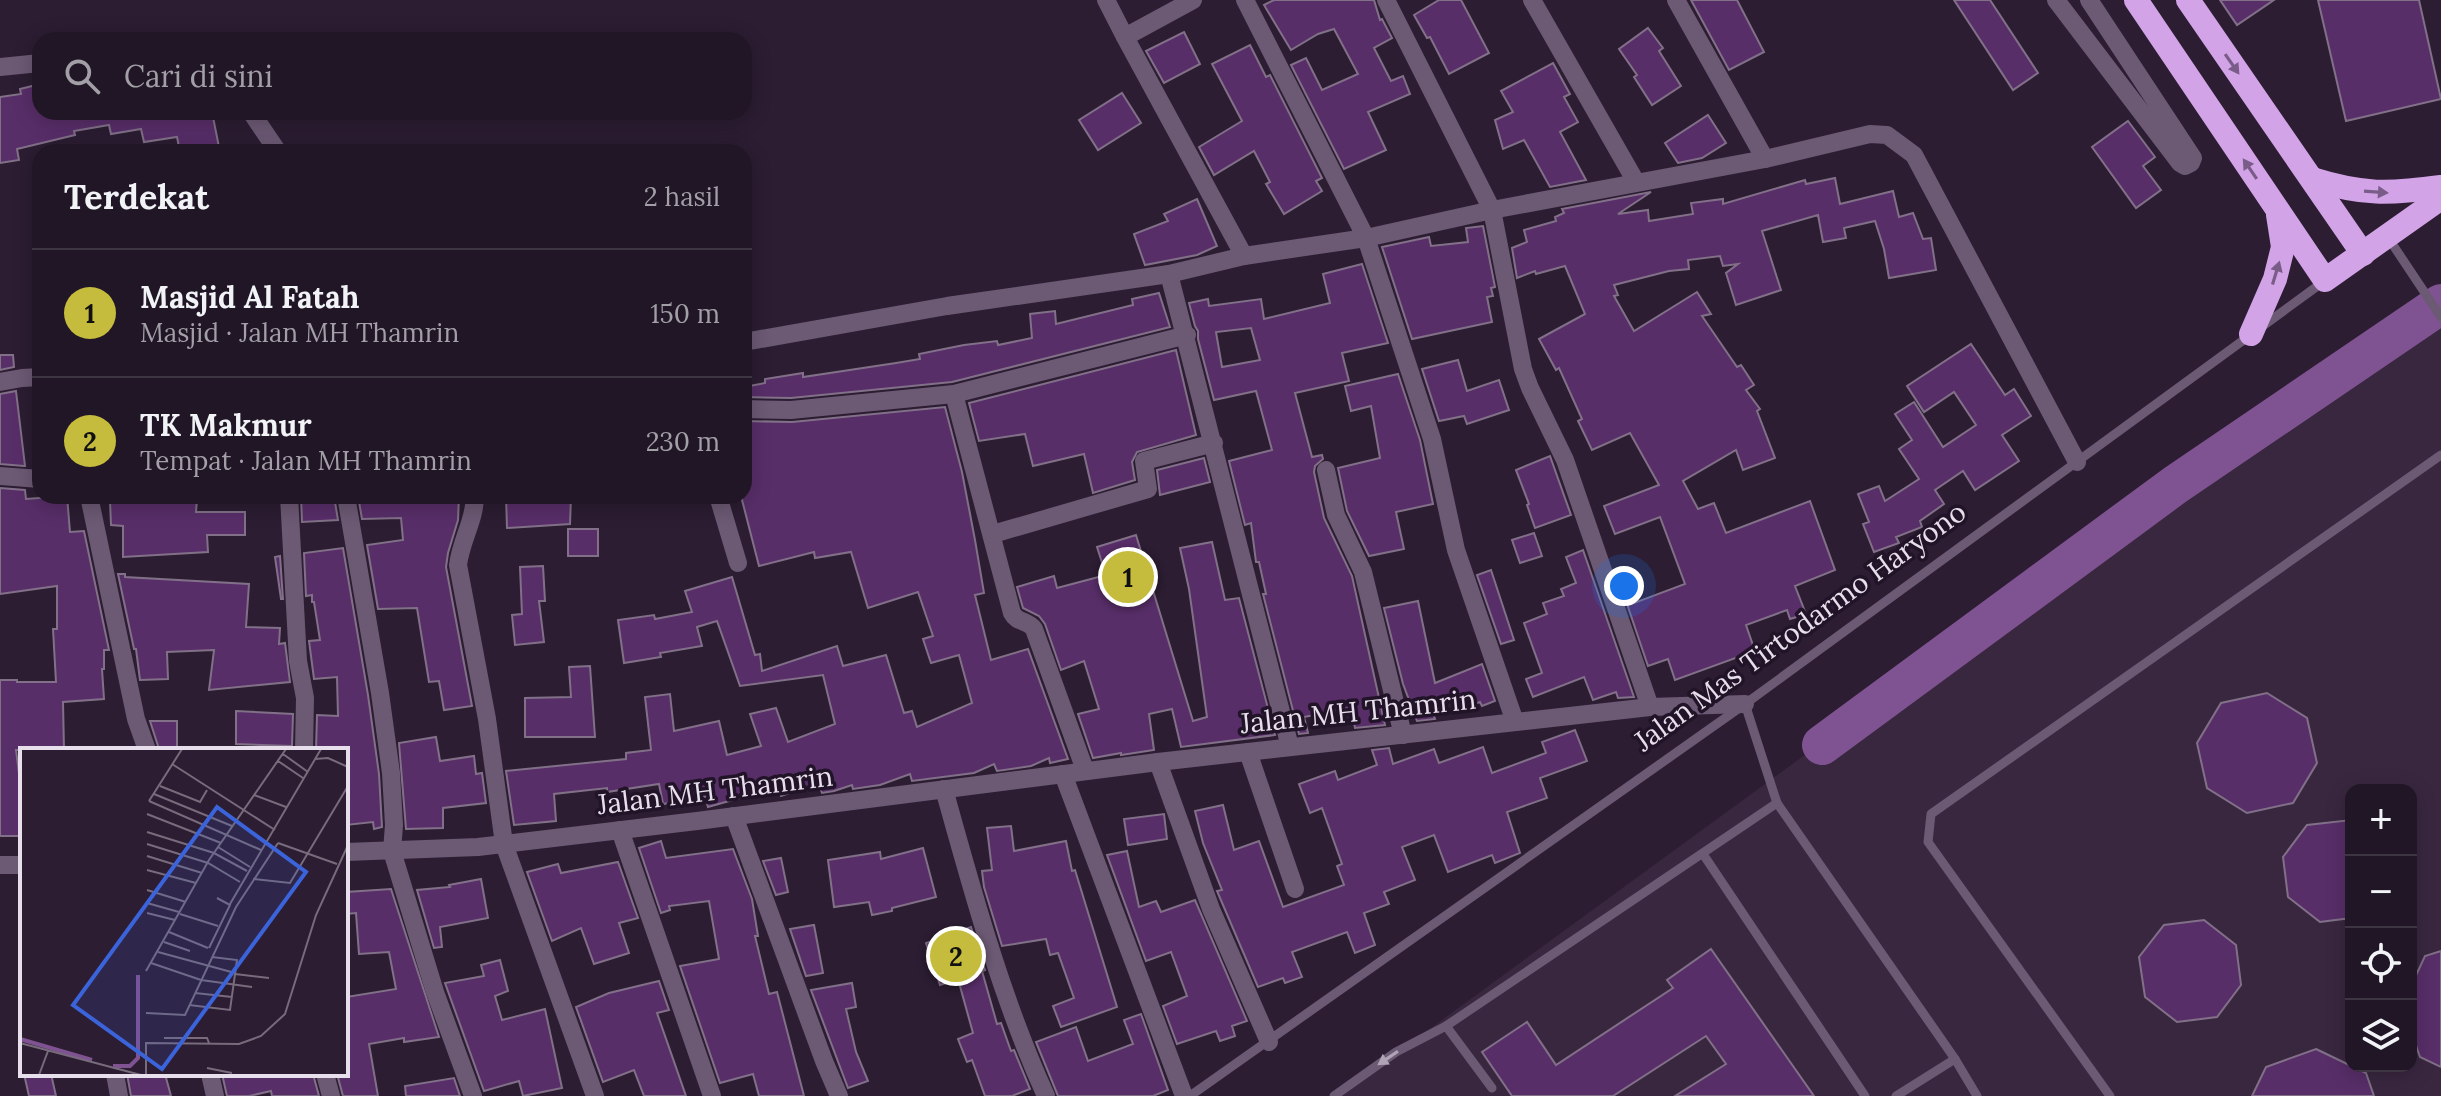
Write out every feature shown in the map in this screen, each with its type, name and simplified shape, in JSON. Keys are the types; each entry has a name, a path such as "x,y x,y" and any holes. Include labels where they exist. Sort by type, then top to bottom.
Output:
{"highway":[{"path":"2136,0 2325,280"},
{"path":"2188,0 2363,254"},
{"path":"2312,179 2347,190 2392,194 2441,187"},
{"name":"Jalan Mas Tirtodarmo Haryono","path":"2325,280 2441,198"},
{"path":"2251,334 2275,279 2283,247 2277,208"}],"street":[{"path":"1106,0 1244,256"},
{"path":"1125,37 1193,0"},
{"path":"1245,0 1366,238 1432,439 1456,550 1515,722"},
{"path":"1386,0 1492,210 1523,369 1565,460 1650,707"},
{"path":"1532,0 1636,182"},
{"path":"1676,0 1765,159"},
{"path":"2056,0 2180,163 2185,166 2191,163 2193,158 2089,0"},
{"path":"0,67 32,64"},
{"path":"256,120 273,144"},
{"path":"752,341 947,306 1169,274 1244,256 1366,238 1492,210 1765,159 1870,134 1887,135 1914,155 2077,462"},
{"path":"1169,274 1290,747"},
{"path":"752,409 807,409 954,394 1187,335"},
{"path":"0,382 32,377"},
{"path":"954,394 1012,613 1016,620 1034,629 1085,770"},
{"path":"993,534 1148,489 1144,461 1214,443"},
{"path":"1326,470 1336,515 1363,572 1403,735"},
{"path":"0,476 32,478"},
{"path":"91,504 136,719 146,748"},
{"path":"289,504 298,661 305,698 304,748"},
{"path":"347,504 391,773 392,851 435,992 473,1096"},
{"path":"474,504 458,565 487,719 504,844 595,1096"},
{"path":"720,504 738,563"},
{"name":"Jalan MH Thamrin","path":"348,852 504,844 1085,770 1650,707 1745,704"},
{"path":"1248,752 1295,889"},
{"path":"1158,762 1211,909 1269,1042"},
{"path":"1063,774 1184,1096"},
{"path":"944,789 985,937 1032,1067 1046,1096"},
{"path":"734,816 839,1096"},
{"path":"620,830 712,1096"},
{"path":"115,1076 119,1096"},
{"path":"210,1076 215,1096"},
{"path":"326,1076 331,1096"}],"lane":[{"path":"2387,236 2441,317"},
{"name":"Jalan Mas Tirtodarmo Haryono","path":"1190,1096 1745,704 2325,280"},
{"path":"2110,1096 1928,842 1931,814 2441,455"},
{"path":"1745,704 1777,803 1955,1059 1977,1096"},
{"path":"1334,1096 1396,1052 1446,1026 1777,803"},
{"path":"1703,854 1865,1096"},
{"path":"1446,1026 1492,1088"},
{"path":"1896,1096 1955,1059"}],"shaded area":[{"path":"2441,290 2441,1096 1338,1096"}],"building":[{"path":"1274,0 1374,0 1380,20 1392,38 1374,48 1391,81 1403,76 1410,94 1368,112 1386,150 1344,169 1291,65 1306,58 1322,90 1358,74 1334,29 1318,34 1291,50 1264,5"},
{"path":"1439,0 1461,0 1489,53 1449,74 1430,37 1427,38 1414,15"},
{"path":"1691,0 1737,0 1764,52 1729,70"},
{"path":"1954,0 1990,0 2038,73 2013,90"},
{"path":"2220,0 2274,0 2237,25"},
{"path":"2318,0 2419,0 2441,99 2346,121"},
{"path":"1648,28 1663,48 1659,51 1681,86 1652,105 1619,49"},
{"path":"1184,32 1200,64 1164,83 1146,51"},
{"path":"1250,45 1266,77 1270,75 1322,178 1316,181 1322,191 1284,214 1266,184 1270,182 1254,151 1214,175 1199,147 1242,121 1212,64"},
{"path":"1553,63 1570,94 1564,97 1578,122 1560,132 1586,180 1550,187 1524,140 1503,149 1495,120 1513,112 1501,91"},
{"path":"32,86 32,120 214,120 218,144 178,144 177,137 144,142 141,129 111,134 109,125 74,131 75,135 17,149 19,160 0,163 0,97 21,94 20,89"},
{"path":"1122,93 1141,123 1098,150 1079,120"},
{"path":"1708,115 1726,143 1702,158 1678,163 1665,143"},
{"path":"2128,121 2155,157 2143,166 2161,190 2136,208 2092,147"},
{"path":"1835,178 1840,204 1893,191 1899,217 1913,213 1923,239 1931,238 1936,270 1889,278 1875,221 1844,228 1846,238 1823,242 1818,215 1762,231 1781,290 1736,305 1726,273 1738,264 1723,266 1720,256 1688,260 1689,269 1614,285 1618,295 1614,296 1634,331 1697,292 1711,314 1702,316 1737,367 1741,365 1754,385 1746,390 1760,409 1757,411 1775,458 1743,470 1736,450 1683,481 1698,509 1714,503 1726,533 1810,501 1835,570 1795,586 1806,614 1790,619 1787,610 1746,625 1755,651 1675,680 1668,659 1648,666 1627,604 1685,584 1660,517 1615,534 1604,506 1659,485 1630,433 1592,450 1559,368 1556,370 1539,339 1585,314 1565,266 1536,274 1535,271 1517,278 1512,248 1527,242 1524,230 1556,221 1555,217 1564,213 1562,209 1651,192 1618,214 1648,210 1649,221 1693,214 1691,203 1723,199 1723,204 1805,180 1806,184"},
{"path":"1197,199 1217,246 1197,255 1145,265 1134,234 1168,221 1164,214"},
{"path":"1483,226 1495,287 1491,288 1493,296 1487,297 1492,322 1412,339 1382,247 1429,237 1431,246 1468,242 1466,228"},
{"path":"1362,264 1388,343 1342,353 1349,381 1295,393 1312,457 1322,455 1323,459 1315,466 1314,472 1324,518 1352,576 1385,725 1355,728 1351,708 1304,717 1308,733 1299,734 1263,594 1266,594 1259,562 1256,562 1251,523 1245,525 1229,461 1272,450 1256,391 1214,400 1189,303 1208,299 1209,306 1261,299 1264,319 1330,303 1323,274","holes":["1251,328 1260,360 1222,367 1216,332"]},
{"path":"1159,293 1170,327 952,382 791,398 752,397 752,385 765,383 765,379 803,373 803,377 896,363 920,359 919,354 964,345 997,341 998,345 1032,338 1030,314 1055,311 1056,324 1133,305 1132,299"},
{"path":"1971,344 2005,395 2014,389 2031,416 2002,435 2019,461 1975,490 1963,471 1935,490 1944,504 1920,521 1922,527 1896,537 1899,543 1874,552 1863,524 1869,522 1858,494 1879,486 1885,501 1919,479 1899,449 1912,440 1895,414 1914,402 1943,447 1976,425 1954,392 1924,412 1907,386"},
{"path":"1176,350 1196,435 1137,452 1132,462 1135,480 1093,493 1084,454 1033,466 1025,434 979,441 969,403"},
{"path":"0,355 13,355 14,367 0,370"},
{"path":"1458,360 1467,391 1499,380 1509,410 1467,424 1464,416 1439,421 1422,369"},
{"path":"1398,374 1420,440 1433,504 1396,512 1404,549 1369,556 1347,511 1338,468 1380,458 1371,406 1351,411 1345,386"},
{"path":"16,391 25,466 0,464 0,394"},
{"path":"945,407 975,540 984,593 975,595 991,660 1028,649 1068,759 1050,763 1049,758 1031,766 997,771 994,764 974,773 912,781 910,774 880,785 853,789 852,785 822,793 818,783 781,796 779,791 708,807 705,797 663,804 659,784 607,792 607,788 554,794 556,821 514,825 506,771 626,759 626,753 651,750 645,697 670,694 674,731 719,721 727,755 761,746 750,714 776,708 788,742 835,724 823,675 740,686 717,621 697,627 702,646 624,663 618,620 654,615 655,619 692,612 685,591 732,577 755,655 760,654 762,671 837,646 843,666 886,655 904,713 912,711 917,727 972,703 959,655 931,663 923,639 933,636 918,592 868,608 851,552 815,558 814,552 759,566 743,504 752,504 752,421 792,422"},
{"path":"1550,456 1571,515 1535,528 1516,470"},
{"path":"1204,458 1210,482 1160,495 1157,470"},
{"path":"0,488 25,490 26,499 32,499 32,504 68,504 70,532 84,531 109,650 104,650 102,669 104,699 63,702 64,748 16,750 20,781 20,836 0,836 0,680 56,682 53,629 57,629 57,586 0,594"},
{"path":"110,504 197,504 196,512 245,512 245,535 207,535 208,552 123,557 123,526 111,525"},
{"path":"301,504 335,504 338,520 302,522"},
{"path":"359,504 459,504 458,520 446,567 472,706 444,710 439,681 429,682 417,608 378,609 367,545 403,540 401,518 362,519"},
{"path":"506,504 571,504 570,524 507,528"},
{"path":"568,529 598,529 598,556 568,556"},
{"path":"1534,533 1542,556 1520,563 1512,540"},
{"path":"1136,535 1193,721 1207,717 1189,589 1180,548 1212,542 1225,600 1239,598 1275,735 1181,747 1172,709 1149,714 1154,750 1093,758 1078,714 1099,709 1084,661 1061,670 1045,624 1039,616 1023,608 1017,587 1054,576 1057,588 1106,575 1097,547"},
{"path":"343,548 368,695 379,774 382,827 374,829 373,822 348,825 348,748 316,748 317,715 338,716 337,677 314,679 309,641 320,640 312,595 306,596 304,553"},
{"path":"1583,550 1634,697 1618,698 1616,692 1593,700 1584,677 1533,697 1526,679 1542,673 1524,623 1547,614 1543,603 1564,596 1561,589 1576,583 1566,557"},
{"path":"280,556 283,599 275,557"},
{"path":"543,566 545,601 539,601 544,642 515,645 512,615 522,614 520,567"},
{"path":"1491,570 1514,640 1501,644 1477,575"},
{"path":"118,574 125,574 125,577 249,584 246,627 280,628 279,644 285,643 290,682 209,690 214,650 167,652 168,679 140,680"},
{"path":"1418,601 1435,683 1482,664 1495,701 1482,706 1480,702 1469,706 1464,695 1431,708 1435,719 1417,721 1403,684 1384,608"},
{"path":"590,666 595,737 525,737 525,698 571,697 569,667"},
{"path":"2267,693 2307,718 2317,763 2293,803 2247,813 2207,788 2197,743 2221,703"},
{"path":"236,711 293,714 292,746 236,744"},
{"path":"150,721 177,721 177,748 159,748"},
{"path":"1575,730 1587,761 1540,778 1547,798 1507,812 1520,853 1495,863 1492,855 1448,872 1434,835 1402,847 1415,880 1384,892 1389,904 1364,913 1375,945 1355,953 1347,932 1292,952 1302,977 1285,983 1283,978 1258,987 1217,891 1222,890 1203,843 1195,811 1223,805 1234,850 1259,841 1283,907 1344,885 1337,866 1342,864 1322,808 1310,813 1299,784 1335,771 1338,780 1377,765 1372,750 1389,748 1393,764 1434,749 1439,763 1483,747 1492,773 1546,753 1542,742"},
{"path":"436,737 440,761 474,756 476,774 482,773 486,803 443,808 443,828 406,829 399,743"},
{"path":"1164,814 1167,839 1128,845 1124,819"},
{"path":"2345,821 2345,919 2320,922 2288,897 2283,857 2307,825"},
{"path":"1011,826 1014,851 1066,841 1072,871 1075,870 1117,1007 1061,1027 1053,1006 1074,998 1058,953 1050,955 1046,939 1002,946 982,871 992,870 987,828"},
{"path":"661,841 666,858 733,849 752,899 758,936 755,936 769,994 777,992 804,1096 759,1096 753,1074 720,1083 680,966 719,959 709,901 669,906 670,910 661,913 639,848"},
{"path":"923,848 936,897 872,915 869,902 834,907 828,860 880,852 881,859"},
{"path":"1127,851 1139,907 1156,901 1161,912 1195,900 1247,1021 1232,1026 1235,1036 1220,1041 1216,1031 1177,1044 1163,1006 1187,996 1171,952 1146,961 1107,855"},
{"path":"781,858 788,892 776,895 763,861"},
{"path":"618,862 638,918 619,923 629,953 594,964 581,928 552,941 527,872 558,864 561,873"},
{"path":"481,879 488,918 440,927 442,947 434,948 417,890 450,887"},
{"path":"391,889 439,1037 404,1042 404,1038 369,1044 378,1096 343,1096 338,1076 348,1076 348,997 396,989 389,952 359,954 356,913 348,914 348,892"},
{"path":"2204,920 2236,945 2241,985 2217,1017 2177,1022 2145,997 2139,957 2164,925"},
{"path":"814,925 823,973 806,976 790,929"},
{"path":"971,927 997,1024 1001,1023 1030,1089 1012,1096 985,1096 972,1060 967,1062 958,1039 973,1033 958,979 940,985 926,943"},
{"path":"1711,949 1814,1096 1675,1096 1726,1064 1706,1036 1613,1096 1512,1096 1482,1052 1527,1022 1556,1065 1673,988 1667,980"},
{"path":"2441,951 2441,1067 2420,1057 2417,1048 2417,973 2425,956"},
{"path":"500,960 508,991 495,996 502,1020 545,1009 562,1088 523,1096 519,1081 484,1091 445,983 484,976 481,965"},
{"path":"659,981 669,1010 657,1013 686,1096 644,1096 634,1070 603,1082 576,1007 609,993"},
{"path":"852,983 856,1007 846,1009 856,1052 868,1081 848,1088 811,990"},
{"path":"1141,1014 1168,1090 1153,1096 1058,1096 1036,1042 1076,1027 1088,1061 1133,1044 1124,1020"},
{"path":"2316,1049 2345,1063 2345,1072 2366,1073 2374,1096 2252,1096 2266,1067"},
{"path":"24,1076 51,1076 56,1096 29,1096"},
{"path":"127,1076 166,1076 171,1096 131,1096"},
{"path":"222,1076 314,1076 319,1096 272,1096 271,1091 249,1096 227,1096"},
{"path":"454,1078 460,1096 406,1096 405,1086"}],"waterway":[{"path":"1822,745 2175,485 2441,304"}],"place":[{"name":"Masjid Al Fatah","path":"1128,577"},
{"name":"TK Makmur","path":"956,956"}]}
